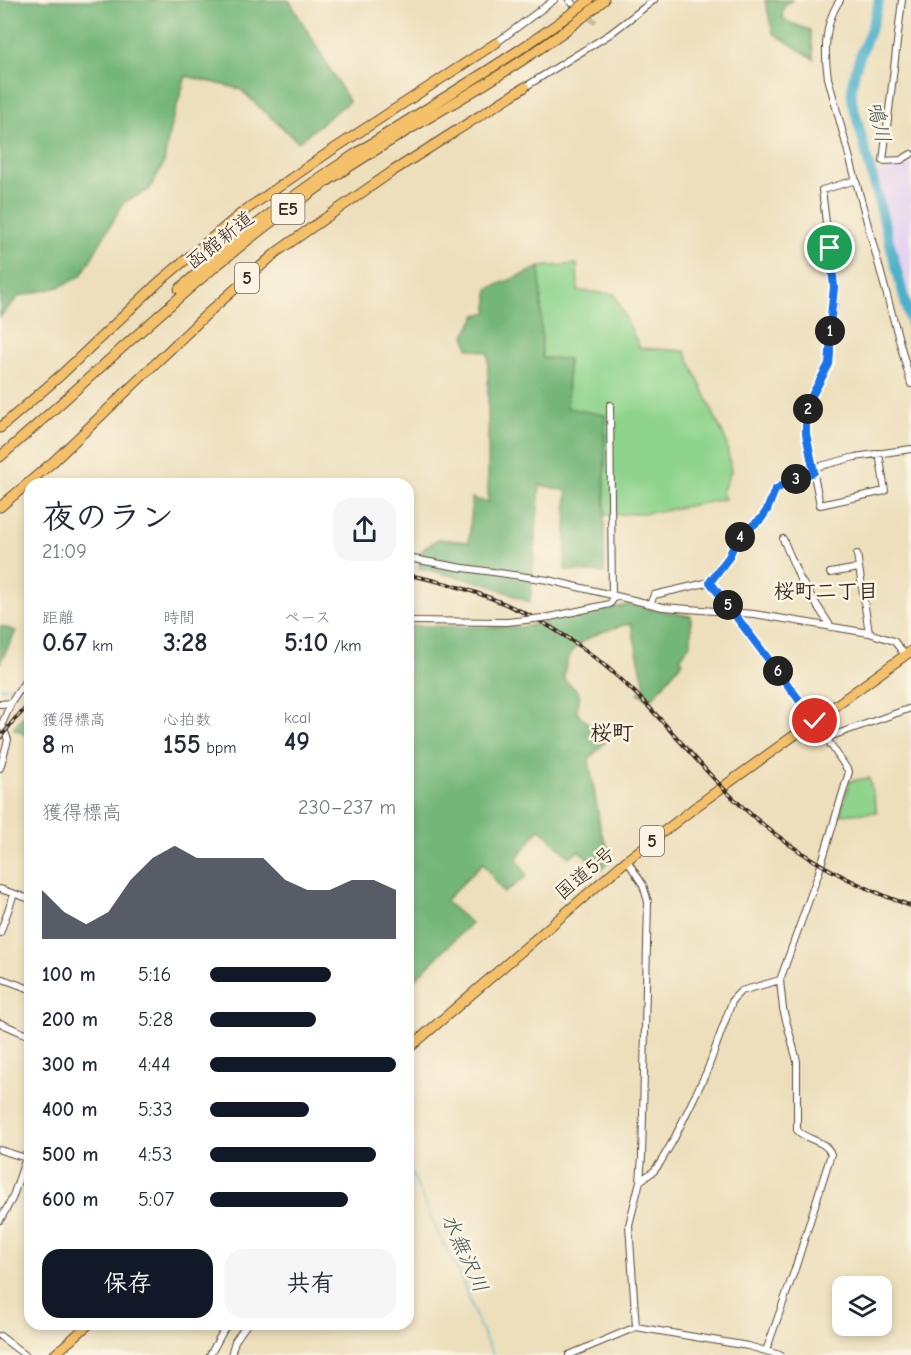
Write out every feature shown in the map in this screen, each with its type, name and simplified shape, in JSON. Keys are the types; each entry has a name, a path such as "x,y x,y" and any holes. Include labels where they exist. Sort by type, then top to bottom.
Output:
{"highway":[{"name":"函館新道","path":"0,457 179,289 239,237 319,178 520,51 589,0"},
{"name":"函館新道","path":"0,457 182,294 274,220 352,165 526,58 604,0"},
{"name":"函館新道","path":"0,428 62,375 159,282 244,211 329,152 496,43"},
{"name":"5","path":"34,478 209,312 278,251 393,171 525,87"},
{"name":"5","path":"0,507 24,487"},
{"name":"国道5号","path":"414,1044 627,860 698,805 908,653"},
{"path":"54,1355 82,1330"}],"street":[{"path":"496,43 554,0"},
{"path":"525,87 610,34 654,0"},
{"path":"840,0 828,27 825,49 826,65 911,384"},
{"path":"902,0 883,161 901,160 911,154"},
{"path":"856,180 822,190 834,287 829,364 809,401 806,418 806,434 820,505 885,490 879,453"},
{"path":"414,621 507,622 550,617 610,604 614,596 610,405"},
{"path":"650,604 654,595 710,582 729,557 742,534 761,519 775,490 788,482 813,470 879,453 911,449"},
{"path":"783,538 800,579 831,627"},
{"path":"857,554 869,633"},
{"path":"414,559 548,580 650,604 699,611 732,611 869,633 894,641 908,653"},
{"path":"830,573 859,568"},
{"path":"710,582 815,721 849,772 818,875 780,980 783,1010 797,1061 797,1130 802,1136 828,1148 831,1154 795,1269 766,1351"},
{"path":"0,768 8,740 2,724 10,704 24,683"},
{"path":"0,705 10,704"},
{"path":"826,738 911,708"},
{"path":"627,860 643,885 648,902 642,1147 640,1181 629,1225 636,1327"},
{"path":"0,890 24,896"},
{"path":"0,933 14,894"},
{"path":"0,978 24,987"},
{"path":"640,1181 660,1164 674,1139 707,1071 733,999 741,991 780,980"},
{"path":"0,1023 24,1033"},
{"path":"0,1150 24,1161"},
{"path":"0,1220 12,1199 24,1169"},
{"path":"569,1355 636,1327 780,1355"},
{"path":"210,1355 224,1330"},
{"path":"231,1355 235,1341 243,1330"},
{"path":"0,1336 25,1355"}],"shaded area":[{"path":"911,159 911,300 875,175 903,165"}],"green space":[{"path":"0,0 289,0 349,101 298,142 240,89 186,76 170,128 164,163 149,190 124,202 81,276 59,287 19,296 0,317"},
{"path":"765,0 792,0 784,6 782,16 788,22 810,30 814,59 773,33"},
{"path":"577,264 578,291 614,294 640,348 685,351 726,441 731,471 722,492 725,499 657,512 605,515 605,415 567,409 568,359 542,358 540,267"},
{"path":"540,267 542,358 568,359 567,408 605,415 604,573 565,570 567,491 540,485 530,603 488,584 419,568 422,550 438,539 469,542 472,498 488,503 488,353 468,348 465,335 477,315 488,312 488,289"},
{"path":"628,605 691,616 691,643 680,658 683,661 651,700 638,693 645,687 631,623 607,630 586,640 570,655 564,680 579,693 576,711 605,742 589,759 601,832 612,856 602,870 579,851 569,857 540,828 517,858 527,876 504,893 483,863 445,901 471,923 414,980 414,626 523,627"},
{"path":"0,626 16,631 0,663"},
{"path":"24,716 24,734 13,728"},
{"path":"869,778 877,812 840,815 850,781"}],"waterway":[{"name":"鳴川","path":"879,0 854,74 852,100 911,324"},
{"name":"水無沢川","path":"0,688 16,687"},
{"name":"水無沢川","path":"414,1178 436,1229 462,1279 477,1321 493,1355"}],"tunnel":[{"path":"584,13 596,23"}],"railway":[{"path":"414,576 477,593 508,605 567,637 595,657 647,705 725,790 754,817 790,845 828,869 868,889 911,906"},
{"path":"0,738 24,710"}],"district":[{"name":"桜町二丁目","path":"826,591"},
{"name":"桜町","path":"612,733"}],"route":[{"path":"815,721 710,582 729,557 742,534 761,519 775,490 788,482 814,472 806,434 806,418 809,401 829,364 830,326 834,305 830,248"}]}
